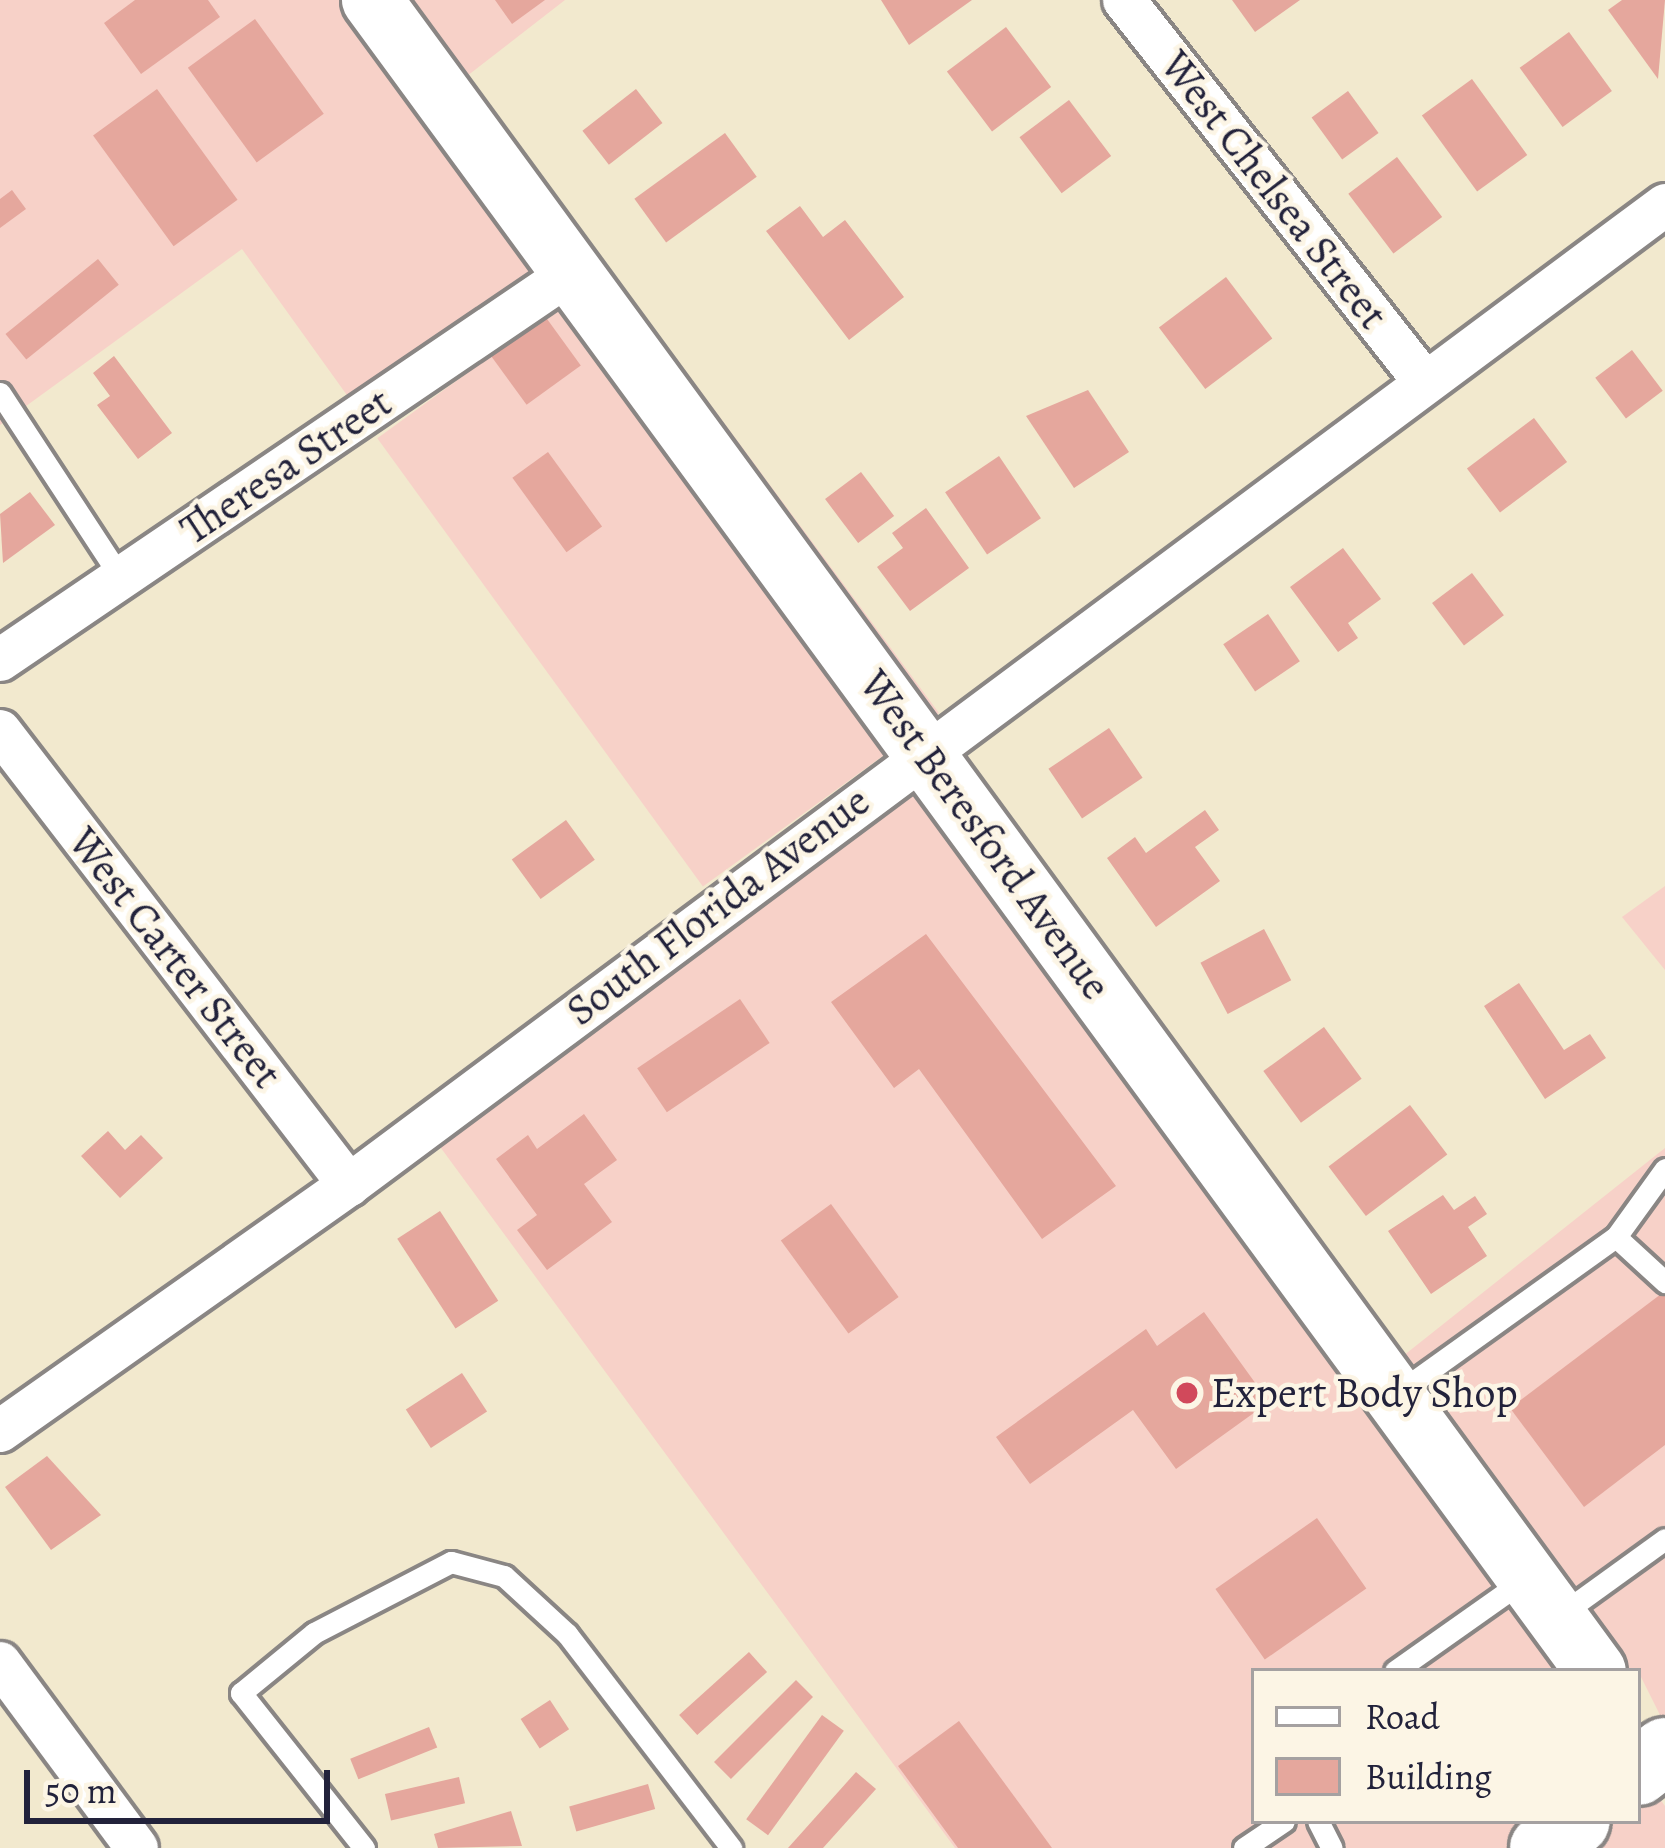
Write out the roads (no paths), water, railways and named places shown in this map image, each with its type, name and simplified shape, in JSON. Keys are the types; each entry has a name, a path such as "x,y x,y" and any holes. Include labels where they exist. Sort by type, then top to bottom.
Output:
{"main road":[{"path":"1543,1848 1573,1824"}],"street":[{"name":"West Beresford Avenue","path":"372,0 1594,1668"},
{"name":"West Chelsea Street","path":"1124,0 1424,381"},
{"name":"South Florida Avenue","path":"0,1431 349,1185 924,750 1665,206"},
{"name":"Theresa Street","path":"0,660 572,272"},
{"name":"West Carter Street","path":"0,730 349,1185"},
{"path":"0,1663 137,1848"}],"lane":[{"path":"0,393 122,578"},
{"path":"1395,1395 1616,1237 1665,1169"},
{"path":"1616,1237 1665,1282"},
{"path":"1401,1668 1665,1539"},
{"path":"364,1848 241,1693 314,1634 452,1562 504,1576 567,1634 731,1848"},
{"path":"1244,1848 1280,1824"}],"place":[{"name":"Expert Body Shop","path":"1187,1393"}]}
